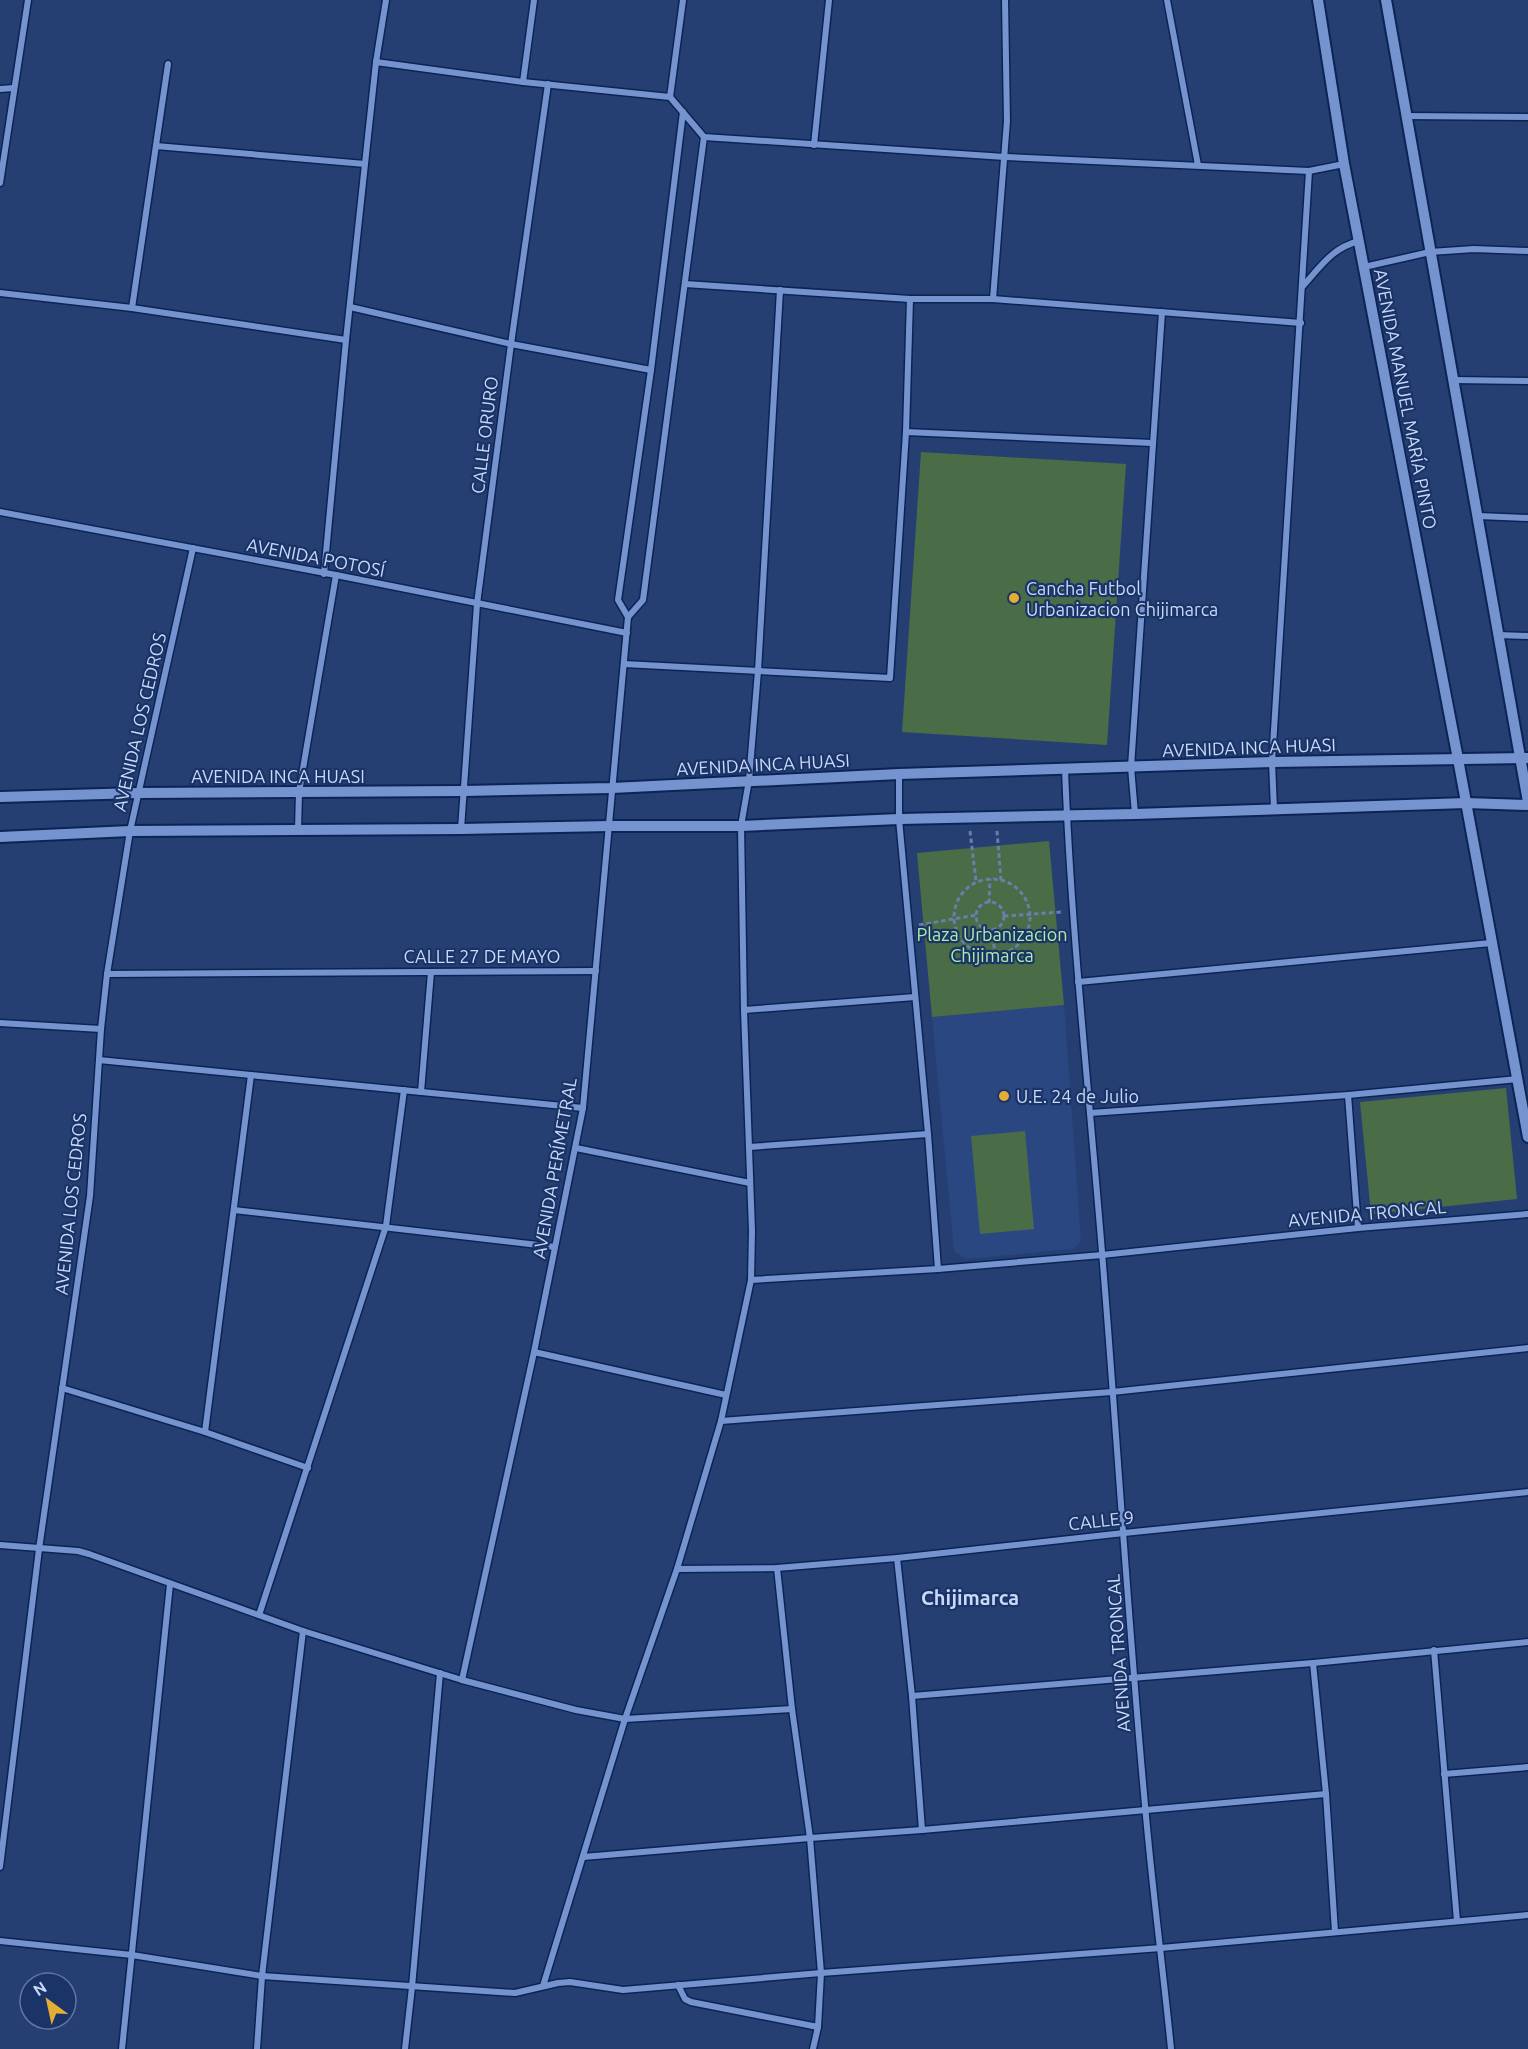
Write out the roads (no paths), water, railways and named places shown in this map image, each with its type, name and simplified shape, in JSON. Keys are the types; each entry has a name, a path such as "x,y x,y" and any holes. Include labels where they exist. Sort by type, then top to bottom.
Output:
{"street":[{"path":"0,183 28,0"},
{"path":"324,574 376,62 386,0"},
{"path":"524,82 534,0"},
{"path":"670,98 683,0"},
{"path":"814,145 829,0"},
{"path":"993,300 1007,121 1005,0"},
{"path":"1167,0 1198,165"},
{"name":"AVENIDA MANUEL MARÍA PINTO","path":"1318,0 1344,164 1528,1137"},
{"path":"0,837 130,831 741,826 1466,802 1528,804 1524,758 1498,635 1479,516 1386,0"},
{"path":"376,62 524,82 670,98 704,136 1005,157 1309,171 1344,164"},
{"path":"132,308 168,64"},
{"name":"CALLE ORURO","path":"461,829 477,604 548,84"},
{"path":"0,88 14,88"},
{"path":"683,112 651,370 618,600 628,617 643,600 704,136"},
{"path":"1406,116 1528,117"},
{"path":"156,146 365,164"},
{"path":"1274,809 1272,762 1309,171"},
{"path":"1303,287 1325,260 1338,249 1359,241"},
{"path":"1364,267 1430,252 1474,249 1528,251"},
{"path":"685,284 910,299 993,300 1301,323"},
{"path":"543,1986 625,1719 677,1569 721,1421 751,1280 753,1259 744,1010 741,826 749,780 758,671 780,290"},
{"path":"0,293 132,308 346,340"},
{"path":"624,664 890,678 906,432 910,299"},
{"path":"350,307 511,344 651,370"},
{"path":"1135,814 1131,767 1162,312"},
{"path":"1453,380 1528,381"},
{"path":"906,432 1152,443"},
{"name":"AVENIDA POTOSÍ","path":"0,512 336,575 627,633"},
{"path":"1479,516 1528,518"},
{"name":"AVENIDA LOS CEDROS","path":"0,1867 39,1549 90,1196 101,1029 108,974 130,831 193,548"},
{"path":"298,830 299,792 336,575"},
{"name":"AVENIDA PERÍMETRAL","path":"462,1680 534,1352 584,1108 628,617"},
{"path":"1498,635 1528,636"},
{"name":"AVENIDA INCA HUASI","path":"0,797 138,793 612,788 899,774 1272,762 1524,758"},
{"name":"AVENIDA TRONCAL","path":"1065,769 1078,982 1102,1255 1134,1677 1145,1809 1171,2049"},
{"path":"899,774 899,819 938,1269"},
{"path":"1078,982 1491,943"},
{"name":"CALLE 27 DE MAYO","path":"108,974 596,970"},
{"path":"421,1092 431,972"},
{"path":"744,1010 915,997"},
{"path":"0,1023 101,1029"},
{"path":"99,1060 584,1108"},
{"path":"205,1432 251,1075"},
{"path":"1090,1113 1348,1095 1518,1079"},
{"path":"259,1615 386,1226 404,1090"},
{"path":"1348,1095 1358,1227"},
{"path":"749,1147 928,1134"},
{"path":"576,1148 750,1183"},
{"path":"234,1210 555,1246"},
{"name":"AVENIDA TRONCAL","path":"751,1280 938,1269 1102,1255 1358,1227 1528,1214"},
{"path":"721,1421 1112,1392 1528,1348"},
{"path":"534,1352 726,1395"},
{"path":"62,1388 205,1432 308,1468"},
{"name":"CALLE 9","path":"677,1569 777,1568 897,1558 1528,1492"},
{"path":"0,1545 78,1551 89,1554 303,1631 462,1680 566,1708 625,1719 792,1709"},
{"path":"897,1558 912,1696 922,1830"},
{"path":"777,1568 792,1709 810,1838 821,1973 818,2027 813,2049"},
{"path":"122,2049 170,1584"},
{"path":"256,2049 262,1976 303,1631"},
{"path":"912,1696 1313,1663 1528,1642"},
{"path":"1434,1650 1457,1921"},
{"path":"1313,1663 1326,1794 1335,1932"},
{"path":"405,2049 440,1673"},
{"path":"1444,1774 1528,1767"},
{"path":"583,1857 1326,1794"},
{"path":"0,1941 132,1955 262,1976 515,1993 570,1982 623,1990 1161,1948 1528,1915"},
{"path":"678,1985 685,1999 691,2002 818,2027"}],"place":[{"name":"Cancha Futbol Urbanizacion Chijimarca","path":"1014,598"},
{"name":"U.E. 24 de Julio","path":"1004,1096"}],"district":[{"name":"Chijimarca","path":"970,1597"}],"park label":[{"name":"Plaza Urbanizacion Chijimarca","path":"992,944"}]}
